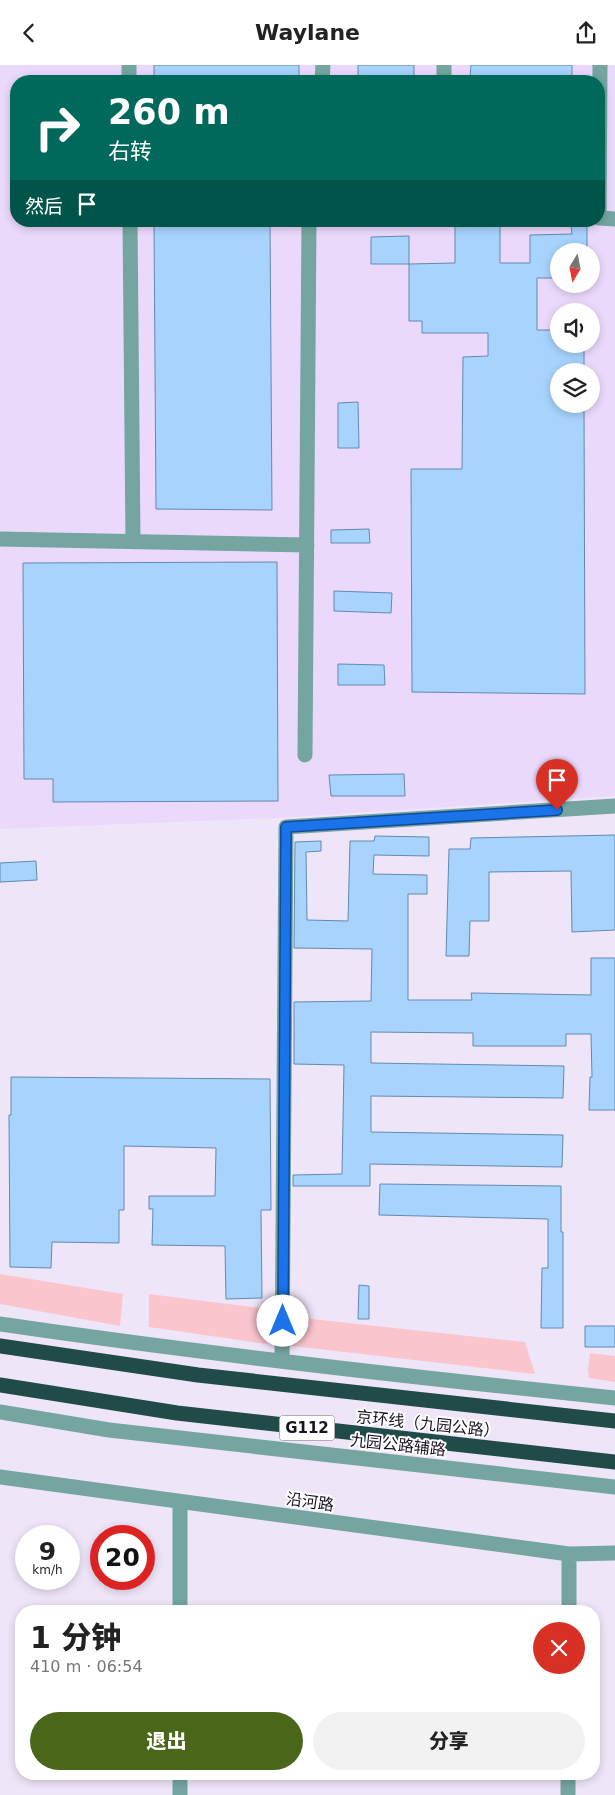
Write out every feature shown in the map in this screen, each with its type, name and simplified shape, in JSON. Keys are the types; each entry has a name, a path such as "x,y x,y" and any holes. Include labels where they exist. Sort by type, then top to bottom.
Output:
{"highway":[{"name":"京环线（九园公路）","path":"0,1346 198,1375 615,1421"},
{"name":"京环线（九园公路）","path":"0,1385 177,1413 615,1462"}],"street":[{"path":"130,227 133,542"},
{"path":"306,755 309,227"},
{"path":"0,539 307,545"},
{"path":"282,1361 286,827 615,806"},
{"path":"0,1324 282,1361 615,1398"},
{"name":"九园公路辅路","path":"0,1412 109,1430 615,1487"},
{"name":"沿河路","path":"0,1477 569,1554 615,1553"},
{"path":"180,1502 180,1605"},
{"path":"569,1554 569,1605"},
{"path":"180,1780 180,1795"},
{"path":"568,1780 568,1795"}],"shaded area":[{"path":"0,65 615,65 615,796 277,818 0,829"},
{"path":"0,1274 123,1294 120,1326 0,1304"},
{"path":"149,1294 267,1309 267,1344 149,1327"},
{"path":"293,1317 525,1342 535,1374 292,1346"},
{"path":"590,1353 615,1356 615,1382 589,1378"}],"building":[{"path":"154,65 299,65 299,75 154,75"},
{"path":"358,65 414,65 414,75 358,75"},
{"path":"471,65 572,65 572,75 470,75"},
{"path":"154,227 270,227 272,510 156,509"},
{"path":"455,227 500,227 500,263 530,263 530,235 572,234 571,227 587,227 587,243 550,243 550,278 537,278 537,330 550,330 550,353 584,353 584,363 550,363 550,413 584,413 585,694 412,692 411,469 462,469 463,357 488,356 488,333 422,333 422,321 409,321 409,264 455,263"},
{"path":"409,236 409,264 371,264 371,237"},
{"path":"358,402 359,448 338,448 338,403"},
{"path":"369,529 370,543 331,543 331,530"},
{"path":"277,562 278,801 53,802 53,779 24,779 23,563"},
{"path":"334,591 392,593 391,613 334,611"},
{"path":"338,664 384,665 385,685 338,685"},
{"path":"404,774 405,796 331,796 329,775"},
{"path":"615,835 615,930 572,932 571,871 489,872 489,921 470,921 469,956 446,956 449,849 470,849 471,838"},
{"path":"375,836 429,837 429,856 374,855 373,874 427,875 427,894 408,894 408,1000 472,1000 471,993 591,995 591,958 615,958 615,1110 589,1110 590,1077 592,1077 591,1034 566,1034 566,1046 473,1046 473,1033 371,1032 371,1063 564,1066 563,1098 371,1096 371,1132 563,1135 562,1167 370,1164 370,1186 293,1186 293,1175 342,1174 344,1065 294,1064 294,1002 371,1001 372,949 294,948 295,842 321,841 321,851 306,852 307,920 348,921 350,841 374,841"},
{"path":"36,861 37,880 0,882 0,863"},
{"path":"11,1077 270,1079 271,1210 261,1210 262,1298 226,1299 225,1246 152,1245 153,1209 149,1209 149,1196 215,1196 216,1148 124,1146 124,1210 119,1210 119,1243 52,1242 51,1268 10,1267 9,1115 11,1115"},
{"path":"380,1184 561,1186 563,1328 541,1328 542,1268 548,1268 548,1219 379,1215"},
{"path":"359,1285 369,1286 369,1319 358,1319"},
{"path":"585,1326 615,1326 615,1347 585,1347"}],"route":[{"path":"283,1321 286,827 557,810"}]}
